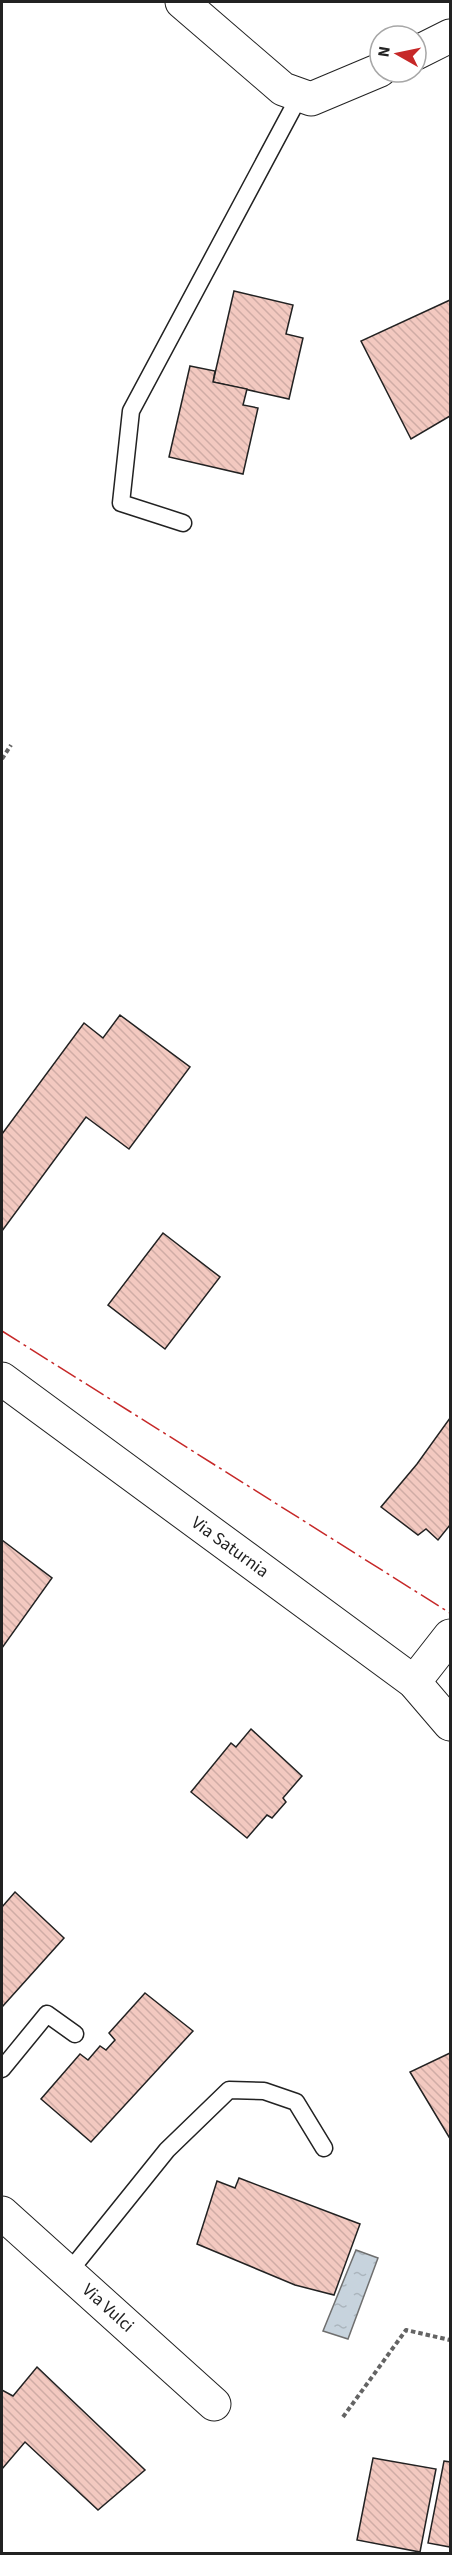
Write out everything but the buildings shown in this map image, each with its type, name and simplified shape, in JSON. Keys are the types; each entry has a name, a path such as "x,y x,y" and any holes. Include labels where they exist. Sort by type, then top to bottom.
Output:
{"street":[{"path":"182,2 283,89 311,99 368,75"},
{"path":"428,47 450,36"},
{"name":"Via Saturnia","path":"2,1379 414,1682 450,1724"},
{"path":"414,1682 450,1636"},
{"name":"Via Vulci","path":"2,2212 214,2404"}],"lane":[{"path":"183,523 121,503 131,411 300,95"},
{"path":"2,2068 47,2014 75,2034"},
{"path":"68,2273 167,2150 229,2090 264,2091 296,2102 324,2148"}],"path":[{"path":"2,759 11,745"},
{"path":"343,2417 406,2330 450,2340"}],"water":[{"path":"356,2250 378,2258 348,2339 323,2331"}],"power":[{"path":"2,1331 450,1613"}]}
